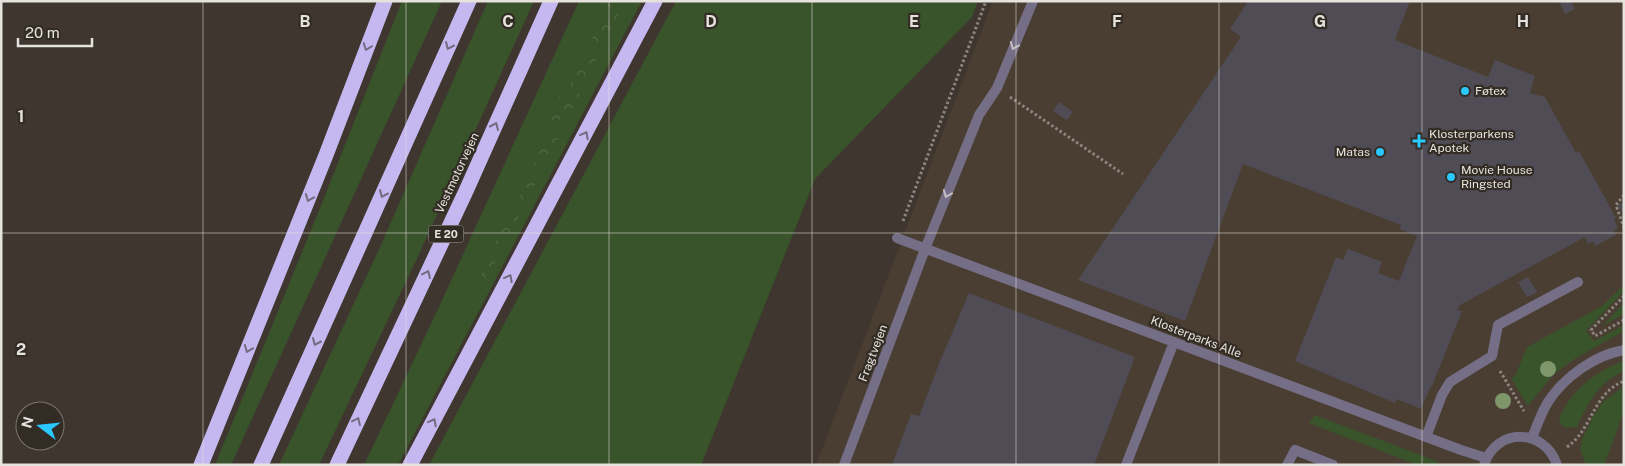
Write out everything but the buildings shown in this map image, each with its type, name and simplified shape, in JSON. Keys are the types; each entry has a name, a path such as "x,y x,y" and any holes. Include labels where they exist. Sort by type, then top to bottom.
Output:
{"highway":[{"path":"201,465 326,155 385,1"},
{"path":"261,465 469,1"},
{"name":"Vestmotorvejen","path":"337,465 466,191 551,1"},
{"path":"410,465 655,1"}],"street":[{"name":"Fragtvejen","path":"844,465 925,249 979,115 997,88 1033,1"},
{"name":"Klosterparks Alle","path":"897,238 1426,437 1485,462"},
{"path":"1426,437 1442,395 1450,382 1492,356 1498,325 1578,282"},
{"path":"1532,438 1547,403 1564,382 1624,341"},
{"path":"1126,465 1174,342"},
{"path":"1610,352 1624,350"},
{"path":"1485,462 1490,451 1505,440 1523,437 1532,438 1549,449 1556,461"},
{"path":"1287,465 1295,450 1333,465"}],"path":[{"path":"897,238 986,1"},
{"path":"997,88 1122,174"},
{"path":"1624,195 1616,204 1624,228"},
{"path":"1624,296 1591,330 1595,336 1624,320"},
{"path":"1492,356 1524,412 1540,419"},
{"path":"1556,461 1574,443 1596,405 1607,391 1624,381"}],"shaded area":[{"path":"993,1 1624,1 1624,465 816,465"}],"green space":[{"path":"402,1 442,1 231,465 215,465 318,213"},
{"path":"488,1 534,1 420,252 319,465 279,465 380,247"},
{"path":"579,1 642,1 398,465 364,465 438,309"},
{"path":"609,1 625,1 481,290 476,287 495,246 499,225 513,210 546,138 562,88 573,81"},
{"path":"676,1 978,1 972,17 815,179 701,465 429,465"},
{"path":"1624,285 1624,291 1586,331 1594,341 1624,325 1624,331 1576,358 1553,375 1528,406 1511,378 1515,376 1527,347 1602,306"},
{"path":"1624,303 1624,314 1602,326"},
{"path":"1624,361 1624,371 1608,381 1595,394 1577,427 1565,428 1560,424 1561,415 1581,387 1597,374"},
{"path":"1624,386 1624,411 1605,463 1607,465 1586,465 1580,449 1583,437 1595,413 1604,401"},
{"path":"1315,415 1439,462 1438,465 1417,465 1309,423"}],"place":[{"name":"Føtex","path":"1465,91"},
{"name":"Klosterparkens Apotek","path":"1419,141"},
{"name":"Matas","path":"1380,152"},
{"name":"Movie House Ringsted","path":"1451,177"}]}
